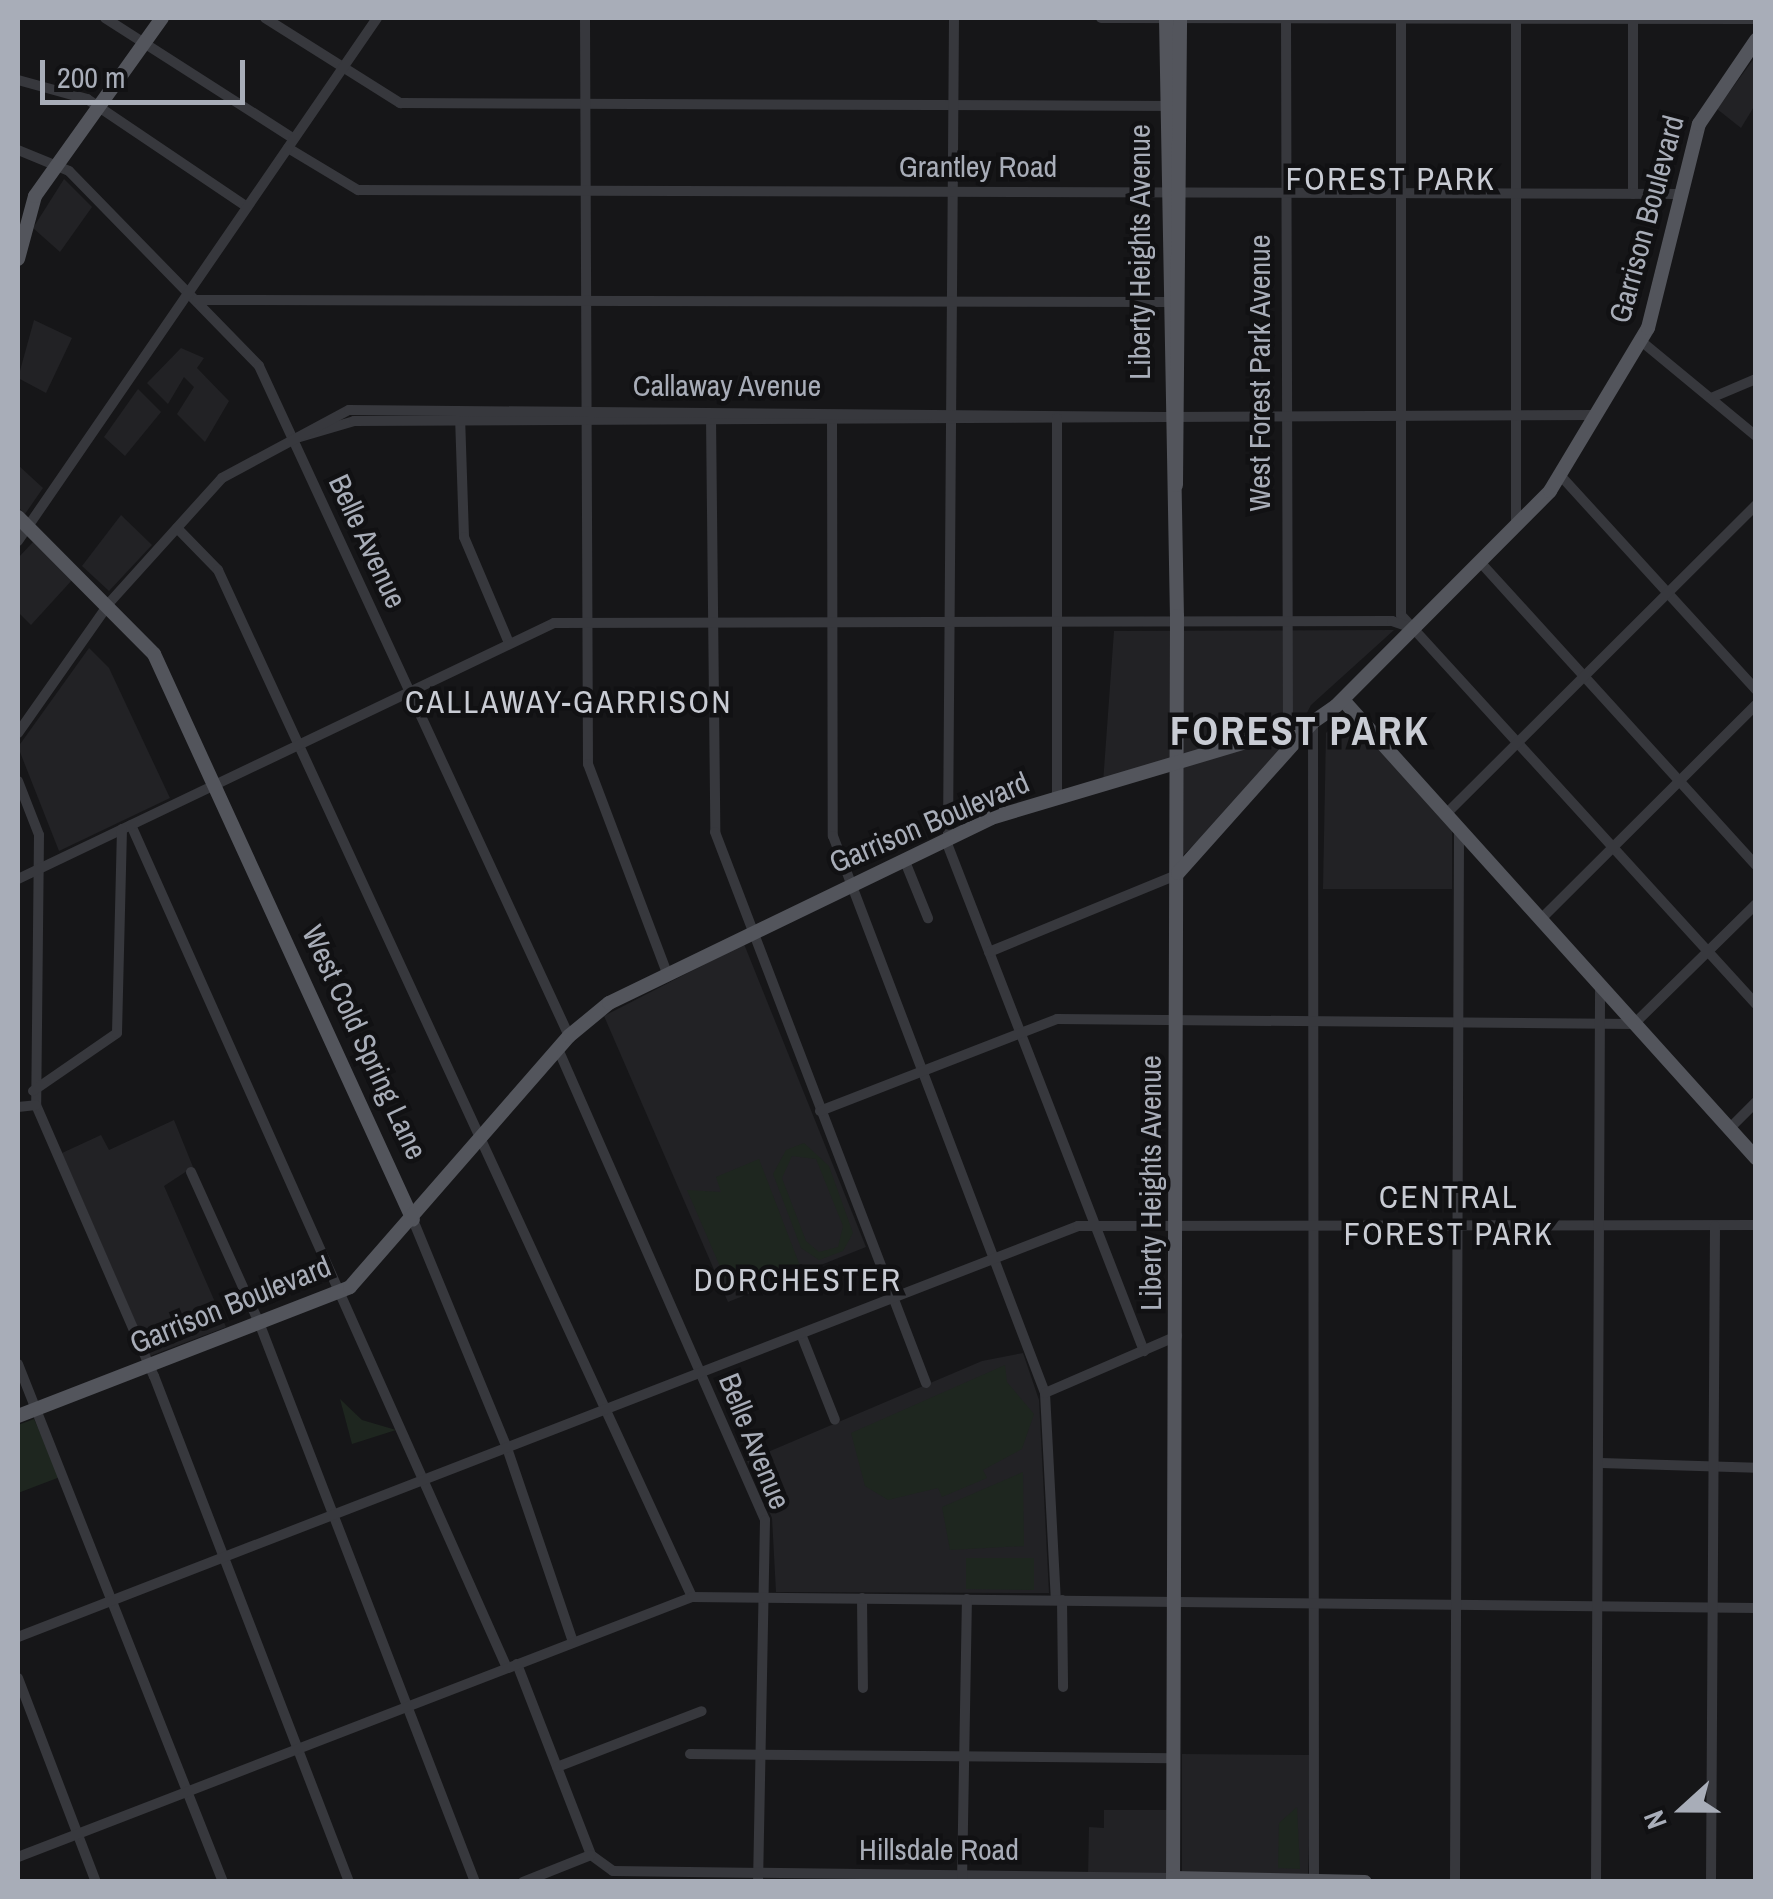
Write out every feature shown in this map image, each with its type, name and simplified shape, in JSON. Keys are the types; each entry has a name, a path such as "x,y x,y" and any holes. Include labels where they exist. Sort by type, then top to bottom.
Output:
{"main road":[{"path":"18,259 28,208 162,18"},
{"name":"Liberty Heights Avenue","path":"1166,18 1173,106"},
{"name":"Liberty Heights Avenue","path":"1173,1880 1178,1226 1173,106 1180,18"},
{"name":"Garrison Boulevard","path":"18,1416 343,1292 413,1220 569,1036 667,974 949,837 1057,797 1313,722 1343,700 1516,528 1560,476 1641,342 1710,98 1756,40"},
{"name":"West Cold Spring Lane","path":"22,522 110,602 154,654 413,1220"},
{"path":"1343,700 1756,1158"},
{"path":"1177,875 1313,722"},
{"name":"Hillsdale Road","path":"1173,1880 1365,1882"}],"street":[{"name":"Grantley Road","path":"105,18 148,38 351,188 1680,194"},
{"path":"265,18 393,102 1173,106"},
{"path":"18,542 22,522 193,296 247,207 377,18"},
{"path":"585,18 588,764 667,974"},
{"path":"954,18 949,837 1144,1350"},
{"path":"1100,18 1756,19"},
{"name":"West Forest Park Avenue","path":"1286,18 1288,729"},
{"path":"1401,18 1401,615 1756,1004"},
{"path":"1516,18 1516,528"},
{"path":"1633,18 1633,194"},
{"path":"18,80 100,107 247,207"},
{"name":"Belle Avenue","path":"18,150 59,162 259,366 569,1036"},
{"path":"193,296 1174,302"},
{"path":"1641,342 1756,436"},
{"path":"1710,398 1756,379"},
{"path":"349,410 354,421"},
{"name":"Callaway Avenue","path":"18,733 110,602 230,472 349,410 460,416"},
{"name":"Callaway Avenue","path":"832,417 953,411 1057,417 1596,415"},
{"path":"460,416 464,537 509,643"},
{"name":"Callaway Avenue","path":"294,439 354,421 460,416 832,417 953,424 1057,417"},
{"path":"711,416 712,819 926,1383"},
{"path":"832,417 831,823 849,885 1045,1394 1062,1687"},
{"path":"1057,417 1057,797"},
{"path":"1560,476 1756,690"},
{"path":"1446,814 1756,506"},
{"path":"177,528 215,564 692,1597"},
{"path":"1480,563 1756,865"},
{"path":"18,879 548,625 587,621 1287,621 1415,629"},
{"path":"1540,919 1756,705"},
{"path":"1313,722 1318,1020 1314,1880"},
{"path":"18,781 38,827 32,1091 36,1105 148,1367 349,1882"},
{"path":"32,1091 102,1051 122,1016 126,827"},
{"path":"126,827 343,1292 424,1479 512,1666 591,1856 523,1882"},
{"path":"1455,1882 1459,829"},
{"path":"904,859 928,918"},
{"path":"990,952 1177,875"},
{"path":"820,1111 1057,1019 1600,1020 1634,1024 1756,904"},
{"path":"1596,1882 1601,1464 1600,985"},
{"name":"Belle Avenue","path":"558,1049 765,1520 758,1878"},
{"path":"1729,1129 1756,1102"},
{"path":"18,1106 36,1105"},
{"path":"192,1172 260,1325 475,1882"},
{"name":"West Cold Spring Lane","path":"413,1220 507,1448 573,1642"},
{"path":"18,1637 994,1259 1095,1226 1756,1226"},
{"path":"1710,1882 1716,1226"},
{"path":"801,1334 835,1420"},
{"path":"1045,1394 1178,1336"},
{"path":"18,1364 222,1882"},
{"path":"1601,1464 1756,1468"},
{"path":"18,1856 692,1597 1756,1608"},
{"path":"862,1598 863,1688"},
{"path":"962,1879 967,1599"},
{"path":"18,1678 96,1882"},
{"path":"556,1767 702,1711"},
{"path":"690,1754 1174,1758"},
{"name":"Hillsdale Road","path":"591,1856 623,1873 758,1878 1173,1880"}],"shaded area":[{"path":"1755,57 1755,105 1741,128 1717,109"},
{"path":"64,179 92,207 60,252 33,228"},
{"path":"34,320 72,338 46,393 18,378"},
{"path":"181,348 204,358 197,368 229,401 205,442 177,414 194,387 184,377 168,404 147,383"},
{"path":"138,389 161,412 125,456 104,437"},
{"path":"18,465 43,488 25,514 18,507"},
{"path":"121,515 152,545 109,591 82,566"},
{"path":"33,542 73,579 31,625 18,612 18,558"},
{"path":"1394,630 1311,705 1282,760 1177,861 1176,762 1103,783 1114,631"},
{"path":"89,648 109,668 170,798 59,851 18,747"},
{"path":"1345,713 1452,830 1452,889 1323,889 1326,733"},
{"path":"744,944 866,1247 728,1302 604,1016"},
{"path":"174,1120 193,1167 164,1186 226,1327 150,1356 62,1153 101,1135 109,1150"},
{"path":"804,1143 829,1166 853,1233 843,1251 819,1260 801,1248 773,1174 786,1150","holes":["792,1156 816,1159 843,1226 838,1247 819,1252 806,1241 782,1178"]},
{"path":"759,1159 800,1266 731,1292 687,1190 721,1192 716,1177"},
{"path":"1023,1353 1039,1400 1049,1593 776,1592 772,1518 747,1461 982,1361"},
{"path":"1005,1365 1007,1382 1034,1414 1022,1449 983,1470 987,1478 942,1497 938,1488 888,1500 865,1486 851,1433"},
{"path":"340,1399 362,1420 396,1430 352,1444"},
{"path":"34,1419 60,1477 18,1493 18,1425"},
{"path":"1023,1472 1024,1546 950,1550 942,1507"},
{"path":"966,1558 1034,1558 1034,1590 966,1589"},
{"path":"1182,1754 1312,1755 1308,1875 1088,1877 1089,1827 1104,1828 1104,1810 1174,1810 1174,1872 1182,1873"},
{"path":"1297,1807 1300,1869 1278,1868 1279,1823"}],"district":[{"name":"FOREST PARK","path":"1391,179"},
{"name":"CALLAWAY-GARRISON","path":"569,702"},
{"name":"FOREST PARK","path":"1300,731"},
{"name":"CENTRAL FOREST PARK","path":"1449,1216"},
{"name":"DORCHESTER","path":"798,1280"}]}
